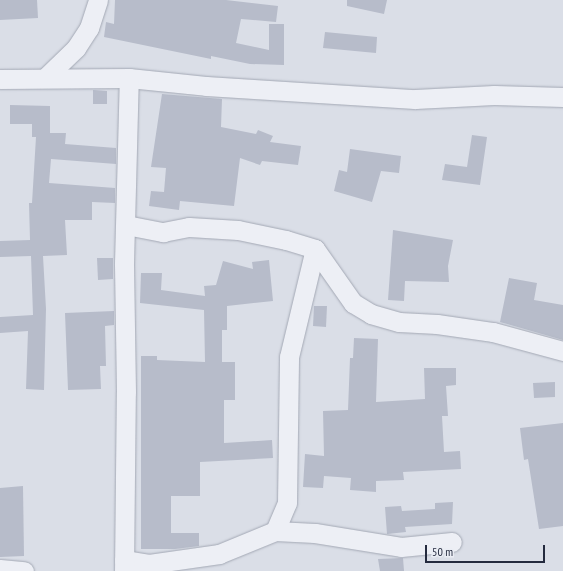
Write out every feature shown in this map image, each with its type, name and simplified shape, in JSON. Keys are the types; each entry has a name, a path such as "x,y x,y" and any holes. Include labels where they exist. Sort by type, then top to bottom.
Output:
{"street":[{"path":"46,77 76,48 89,28 98,0"},
{"path":"0,79 46,77 129,78 206,86 415,99 494,95 563,97"},
{"path":"129,78 124,263 126,392 124,566 219,554 274,531 315,533 401,547 452,542"},
{"path":"126,225 163,232 189,227 238,230 286,240 315,249 353,303 371,314 399,322 437,324 493,332 563,351"},
{"path":"274,531 287,503 289,357 315,249"},
{"path":"0,569 24,571"}],"building":[{"path":"0,0 37,0 38,18 0,20"},
{"path":"115,0 226,0 278,6 276,22 241,19 236,43 269,50 269,24 284,24 284,65 250,64 211,56 211,59 104,37 106,22 114,24"},
{"path":"347,0 387,0 384,14 347,6"},
{"path":"325,32 377,37 376,53 323,48"},
{"path":"93,90 107,91 107,104 93,104"},
{"path":"162,94 222,99 221,127 256,134 258,130 273,136 270,142 301,146 298,165 262,161 260,165 240,158 234,206 180,201 179,210 149,206 151,191 164,192 166,168 151,167"},
{"path":"10,105 50,106 50,133 66,133 65,144 116,148 116,164 51,159 49,183 115,188 115,203 92,202 92,220 65,220 67,255 43,256 46,309 44,390 26,389 28,331 0,333 0,317 33,315 31,256 0,257 0,241 30,240 29,203 32,203 36,137 32,137 32,124 10,124"},
{"path":"472,135 487,137 480,185 442,180 445,164 467,167"},
{"path":"350,149 401,156 399,173 381,171 372,202 334,191 339,170 347,172"},
{"path":"393,230 453,240 448,266 449,282 405,281 404,301 388,300"},
{"path":"97,258 113,258 113,279 98,280"},
{"path":"269,260 273,301 227,306 227,330 222,330 222,362 235,362 235,400 224,400 224,443 272,440 273,458 200,462 200,496 171,496 171,533 199,533 199,546 175,549 141,549 141,356 157,356 157,360 205,362 204,310 140,303 141,273 162,273 161,290 205,296 204,286 216,285 223,261 253,269 252,262"},
{"path":"509,278 537,283 534,300 563,305 563,340 500,322"},
{"path":"314,306 327,306 326,327 313,326"},
{"path":"114,311 114,325 105,326 106,366 100,366 101,389 68,390 65,313"},
{"path":"354,338 378,339 376,402 425,399 424,368 456,368 456,385 446,386 448,416 442,416 444,452 460,451 461,469 403,472 404,480 376,481 376,492 350,490 351,478 324,476 323,488 303,487 305,454 324,456 323,411 348,410 350,358 353,358"},
{"path":"555,382 555,397 534,398 533,383"},
{"path":"563,423 563,526 539,529 528,459 524,460 520,428"},
{"path":"23,486 24,556 0,557 0,488"},
{"path":"453,502 452,524 405,527 406,532 387,534 385,507 401,506 402,511 435,509 435,503"},
{"path":"403,558 404,571 380,571 378,559"}]}
